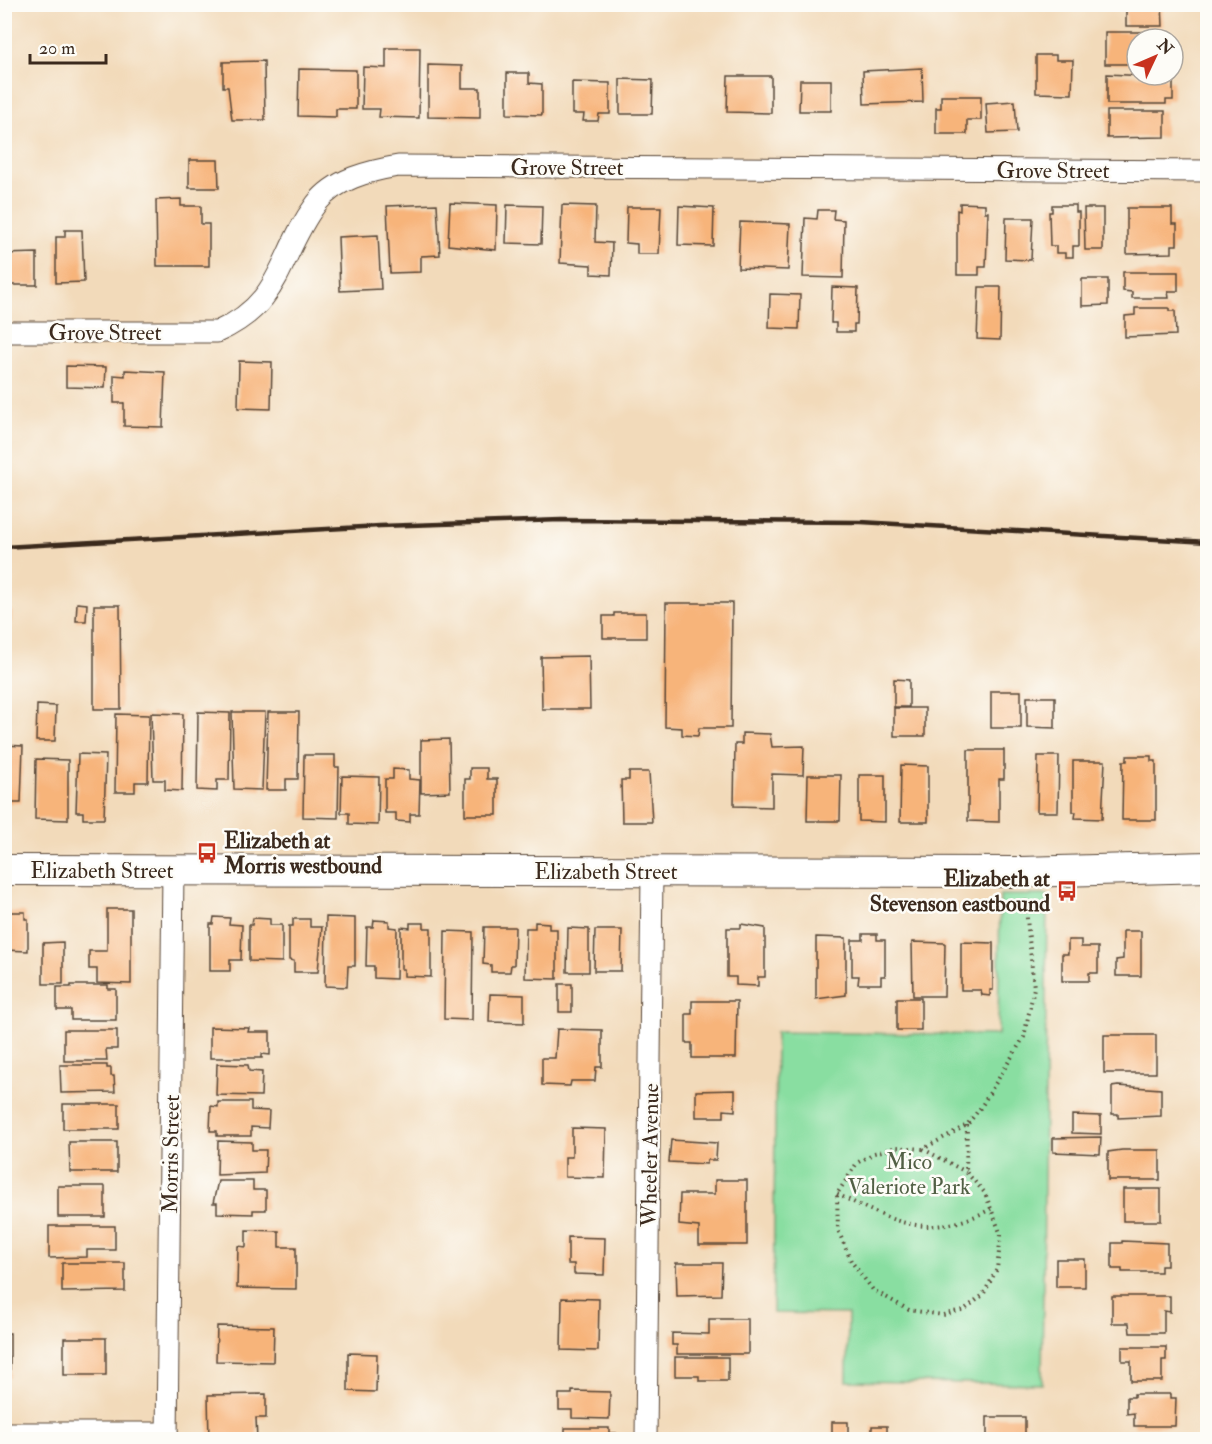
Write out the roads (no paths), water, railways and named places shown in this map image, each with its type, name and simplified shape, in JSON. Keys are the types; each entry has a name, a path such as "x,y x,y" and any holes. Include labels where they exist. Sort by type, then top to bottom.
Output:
{"main road":[{"name":"Elizabeth Street","path":"4,870 1021,872 1208,867"}],"street":[{"name":"Grove Street","path":"4,332 218,332 239,322 259,305 317,203 347,179 371,171 398,166 1208,171"},
{"name":"Morris Street","path":"167,1436 174,870"},
{"name":"Wheeler Avenue","path":"646,1440 652,871"},
{"path":"4,1433 167,1436"}],"railway":[{"path":"4,547 380,526 561,520 861,522 1208,542"}],"place":[{"name":"Elizabeth at Morris westbound","path":"207,853"},
{"name":"Elizabeth at Stevenson eastbound","path":"1067,891"}],"park label":[{"name":"Mico Valeriote Park","path":"909,1174"}]}
